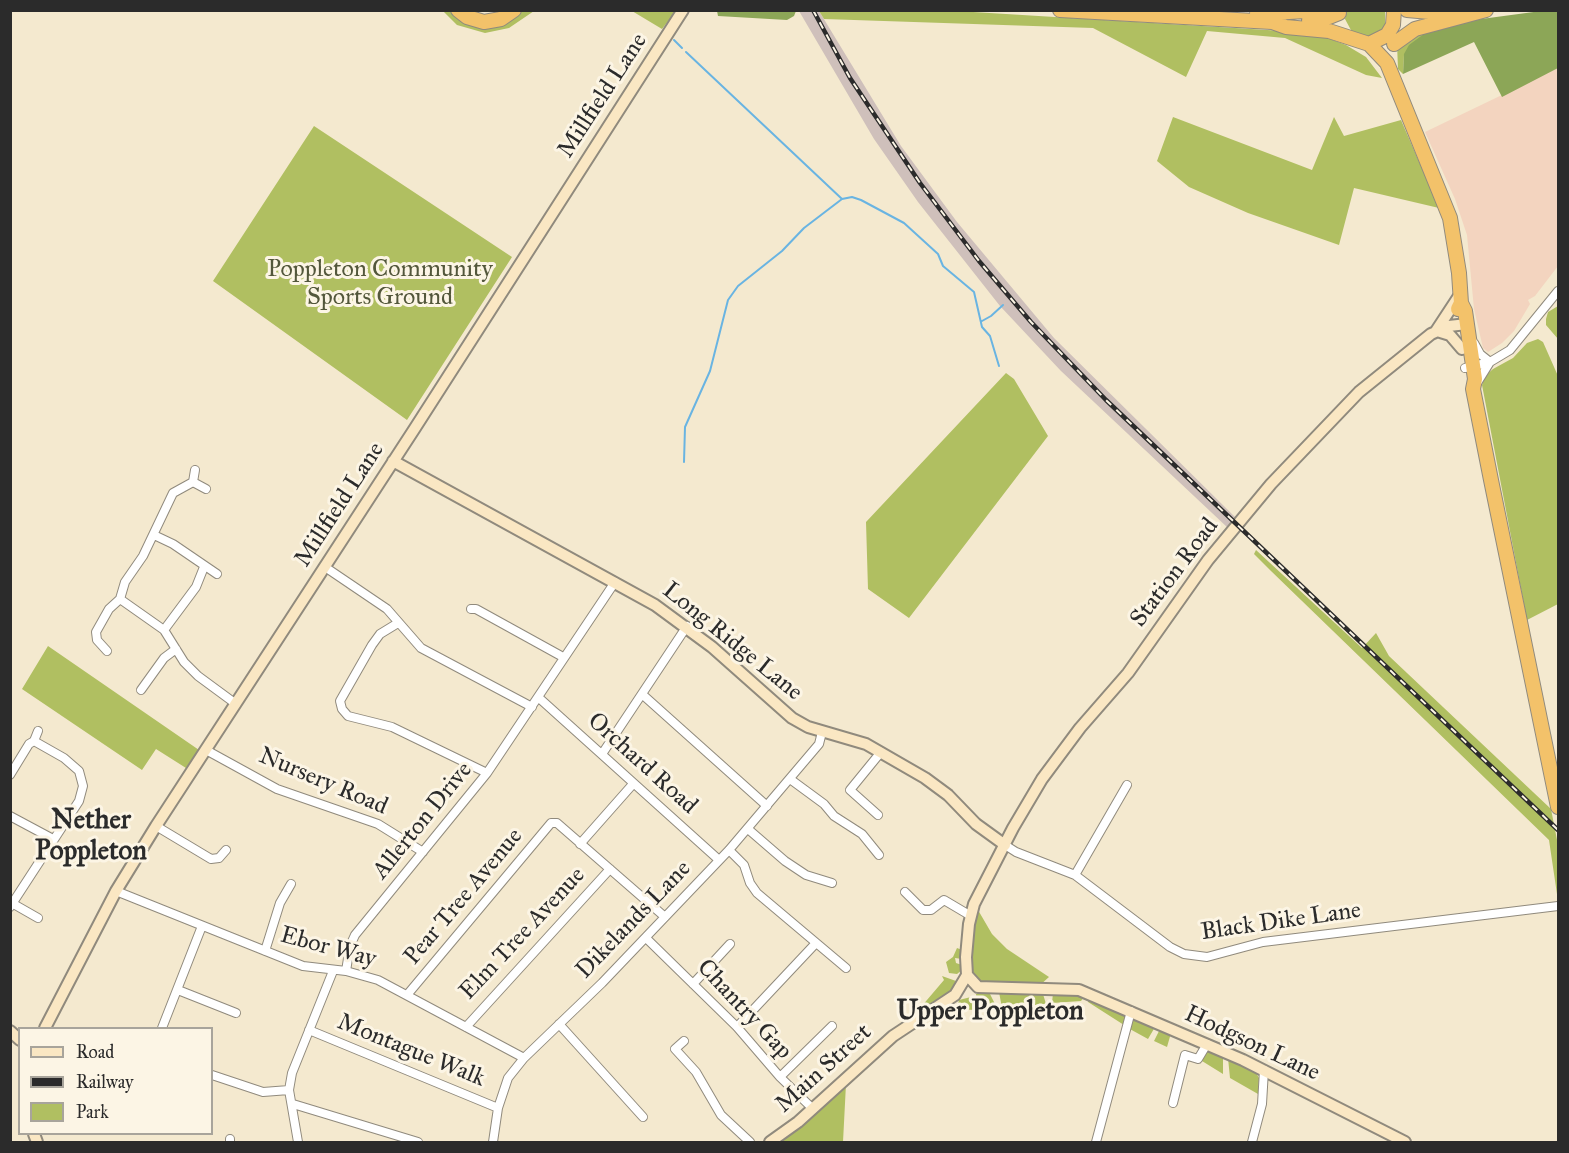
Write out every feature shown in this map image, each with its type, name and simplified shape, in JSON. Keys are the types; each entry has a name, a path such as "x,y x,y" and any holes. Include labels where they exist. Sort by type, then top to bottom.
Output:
{"highway":[{"path":"458,10 467,17 484,22 501,19 514,10"},
{"path":"1060,10 1272,22 1286,27 1329,31 1369,44 1384,57 1450,218 1460,298 1457,311 1464,326 1473,390 1558,799"},
{"path":"1247,20 1259,13 1303,14 1321,10"},
{"path":"1394,10 1395,81"},
{"path":"1407,10 1452,14 1478,10"},
{"path":"1394,44 1415,28 1485,10"},
{"path":"1272,22 1286,19 1321,19 1340,12 1341,27 1348,39 1368,53 1395,81"},
{"path":"1369,44 1384,39 1393,26 1412,21 1440,19 1452,14"},
{"path":"1464,326 1462,349 1469,367"}],"street":[{"name":"Millfield Lane","path":"46,1027 116,891 156,826 683,10"},
{"path":"1469,367 1490,362 1504,355 1516,344 1558,291"},
{"path":"1460,298 1436,331 1450,335 1462,349"},
{"path":"1464,326 1477,350 1490,362"},
{"name":"Station Road","path":"967,975 966,957 971,916 975,904 1042,779 1128,673 1208,560 1271,484 1359,392 1419,342 1436,331 1464,326"},
{"path":"1473,390 1490,362"},
{"name":"Long Ridge Lane","path":"393,461 615,582 687,626 792,718 822,732 866,744 925,778 948,795 976,824 1005,845"},
{"path":"193,482 195,470"},
{"path":"193,482 206,489"},
{"path":"107,651 97,640 96,632 109,609 120,599 125,582 154,535 173,493 193,482"},
{"path":"154,535 173,544 217,574"},
{"path":"164,630 193,592 204,567"},
{"path":"325,567 387,609 421,648 532,707"},
{"name":"Allerton Drive","path":"346,971 354,935 487,773 615,582"},
{"path":"120,599 164,630 198,676 236,704"},
{"path":"471,609 476,609 563,657"},
{"path":"399,623 380,634 372,645 340,701 342,709 348,716 392,727 487,773"},
{"path":"602,754 687,626"},
{"path":"141,690 164,658 176,649"},
{"path":"643,695 767,806"},
{"name":"Orchard Road","path":"538,698 719,860"},
{"path":"10,775 34,741 38,731"},
{"name":"Dikelands Lane","path":"493,1143 498,1108 508,1078 729,850 819,744 822,732"},
{"path":"34,741 56,752 79,771 83,786 79,801 11,904 38,918"},
{"name":"Nursery Road","path":"206,750 277,789 378,824 423,852"},
{"path":"878,815 850,790 881,752"},
{"path":"790,779 824,804 834,816 862,834 879,855"},
{"path":"633,784 580,844 665,917"},
{"path":"1075,875 1127,785"},
{"path":"10,816 53,839"},
{"name":"Pear Tree Avenue","path":"407,996 551,824 557,823 580,844"},
{"path":"156,826 211,859 219,858 226,850"},
{"path":"748,829 785,861 806,875 832,883"},
{"name":"Black Dike Lane","path":"1005,845 1016,852 1075,875 1184,954 1207,957 1263,942 1558,906"},
{"path":"729,850 744,865 757,892 846,968"},
{"name":"Elm Tree Avenue","path":"466,1027 610,869"},
{"path":"265,951 279,903 291,884"},
{"name":"Ebor Way","path":"116,891 303,966 346,971 378,980 524,1059"},
{"path":"906,892 923,910 931,910 944,900 971,916"},
{"path":"163,1027 202,926"},
{"name":"Chantry Gap","path":"646,938 737,1027 780,1077 813,1109"},
{"path":"737,1027 816,943"},
{"path":"693,984 730,944"},
{"path":"298,1143 290,1090 292,1073 333,971"},
{"path":"955,995 967,975 971,982 985,989"},
{"path":"955,995 985,989"},
{"name":"Hodgson Lane","path":"985,989 1079,990 1264,1070 1405,1143"},
{"path":"178,990 236,1013"},
{"name":"Main Street","path":"770,1143 813,1109 893,1036 955,995"},
{"path":"1096,1143 1131,1011"},
{"path":"559,1024 643,1117"},
{"path":"780,1077 832,1026"},
{"name":"Montague Walk","path":"309,1030 498,1108"},
{"path":"684,1041 675,1049 696,1072 721,1115 750,1143"},
{"path":"1173,1103 1185,1055 1198,1059 1207,1044"},
{"path":"1252,1143 1262,1104 1264,1070"},
{"path":"213,1075 263,1092 290,1090"},
{"path":"293,1104 418,1143"}],"shaded area":[{"path":"799,11 819,11 901,146 957,222 1054,338 1236,518 1228,528 1061,371 1000,306 918,202 874,139"},
{"path":"1558,68 1558,266 1535,296 1528,300 1530,304 1514,331 1488,352 1483,348 1474,309 1467,235 1455,199 1425,132"}],"green space":[{"path":"443,11 453,11 460,17 516,16 522,11 534,11 509,28 485,33 457,25"},
{"path":"632,11 676,11 662,29"},
{"path":"717,11 796,11 794,16 787,20 718,16"},
{"path":"819,11 957,11 1300,32 1325,37 1346,45 1366,57 1382,78 1366,75 1285,38 1207,31 1186,77 1093,28 824,19"},
{"path":"1346,11 1385,11 1385,25 1381,31 1368,37 1352,32 1345,19"},
{"path":"1541,11 1558,11 1558,68 1502,97 1474,42 1403,74 1404,54 1409,45 1432,28 1444,24"},
{"path":"1432,28 1404,55 1403,74 1398,69 1397,44"},
{"path":"1173,117 1312,170 1334,117 1344,136 1401,120 1439,208 1354,188 1339,245 1248,213 1189,187 1157,161"},
{"name":"Poppleton Community Sports Ground","path":"314,126 512,257 407,420 213,281"},
{"path":"1558,306 1558,339 1546,325 1546,319 1548,312"},
{"path":"1538,339 1543,342 1558,376 1558,604 1527,620 1482,385 1485,376 1493,369 1513,358 1527,343"},
{"path":"1006,373 1014,379 1048,436 909,618 868,589 866,522"},
{"path":"1256,550 1362,648 1376,633 1389,656 1551,809 1558,845 1558,901 1549,840 1271,571 1254,554"},
{"path":"48,646 199,750 186,768 156,749 142,770 22,689"},
{"path":"978,910 992,934 1007,949 1049,977 1039,986 975,982 970,969 974,921"},
{"path":"957,948 962,950 962,959 955,958 956,963 962,965 962,970 957,974 949,973 946,962 953,957"},
{"path":"942,976 956,981 953,991 918,1015 914,1009 921,1007 944,980"},
{"path":"999,992 1043,994 1046,1004 1002,1008"},
{"path":"1053,993 1076,993 1084,997 1081,1001 1052,1003"},
{"path":"976,994 990,994 997,1008 978,1010"},
{"path":"975,996 975,1010 957,1009 959,1000"},
{"path":"1088,999 1126,1015 1124,1025 1088,1002"},
{"path":"1133,1018 1155,1027 1148,1039 1128,1028"},
{"path":"1160,1029 1171,1033 1167,1047 1154,1041"},
{"path":"1208,1048 1223,1056 1223,1074 1202,1061"},
{"path":"1228,1058 1255,1071 1259,1078 1258,1094 1230,1078"},
{"path":"846,1084 843,1142 777,1142"}],"waterway":[{"path":"674,40 682,48"},
{"path":"686,52 842,199 852,197 861,200 904,223 938,254 943,266 974,292 982,327 990,336 999,366"},
{"path":"684,462 685,427 710,371 728,300 738,286 782,251 804,228 842,199"},
{"path":"982,321 1003,305"}],"railway":[{"path":"813,10 850,78 920,183 979,261 1031,322 1106,400 1558,830"}],"district":[{"name":"Nether Poppleton","path":"91,836"},
{"name":"Upper Poppleton","path":"990,1012"}]}
